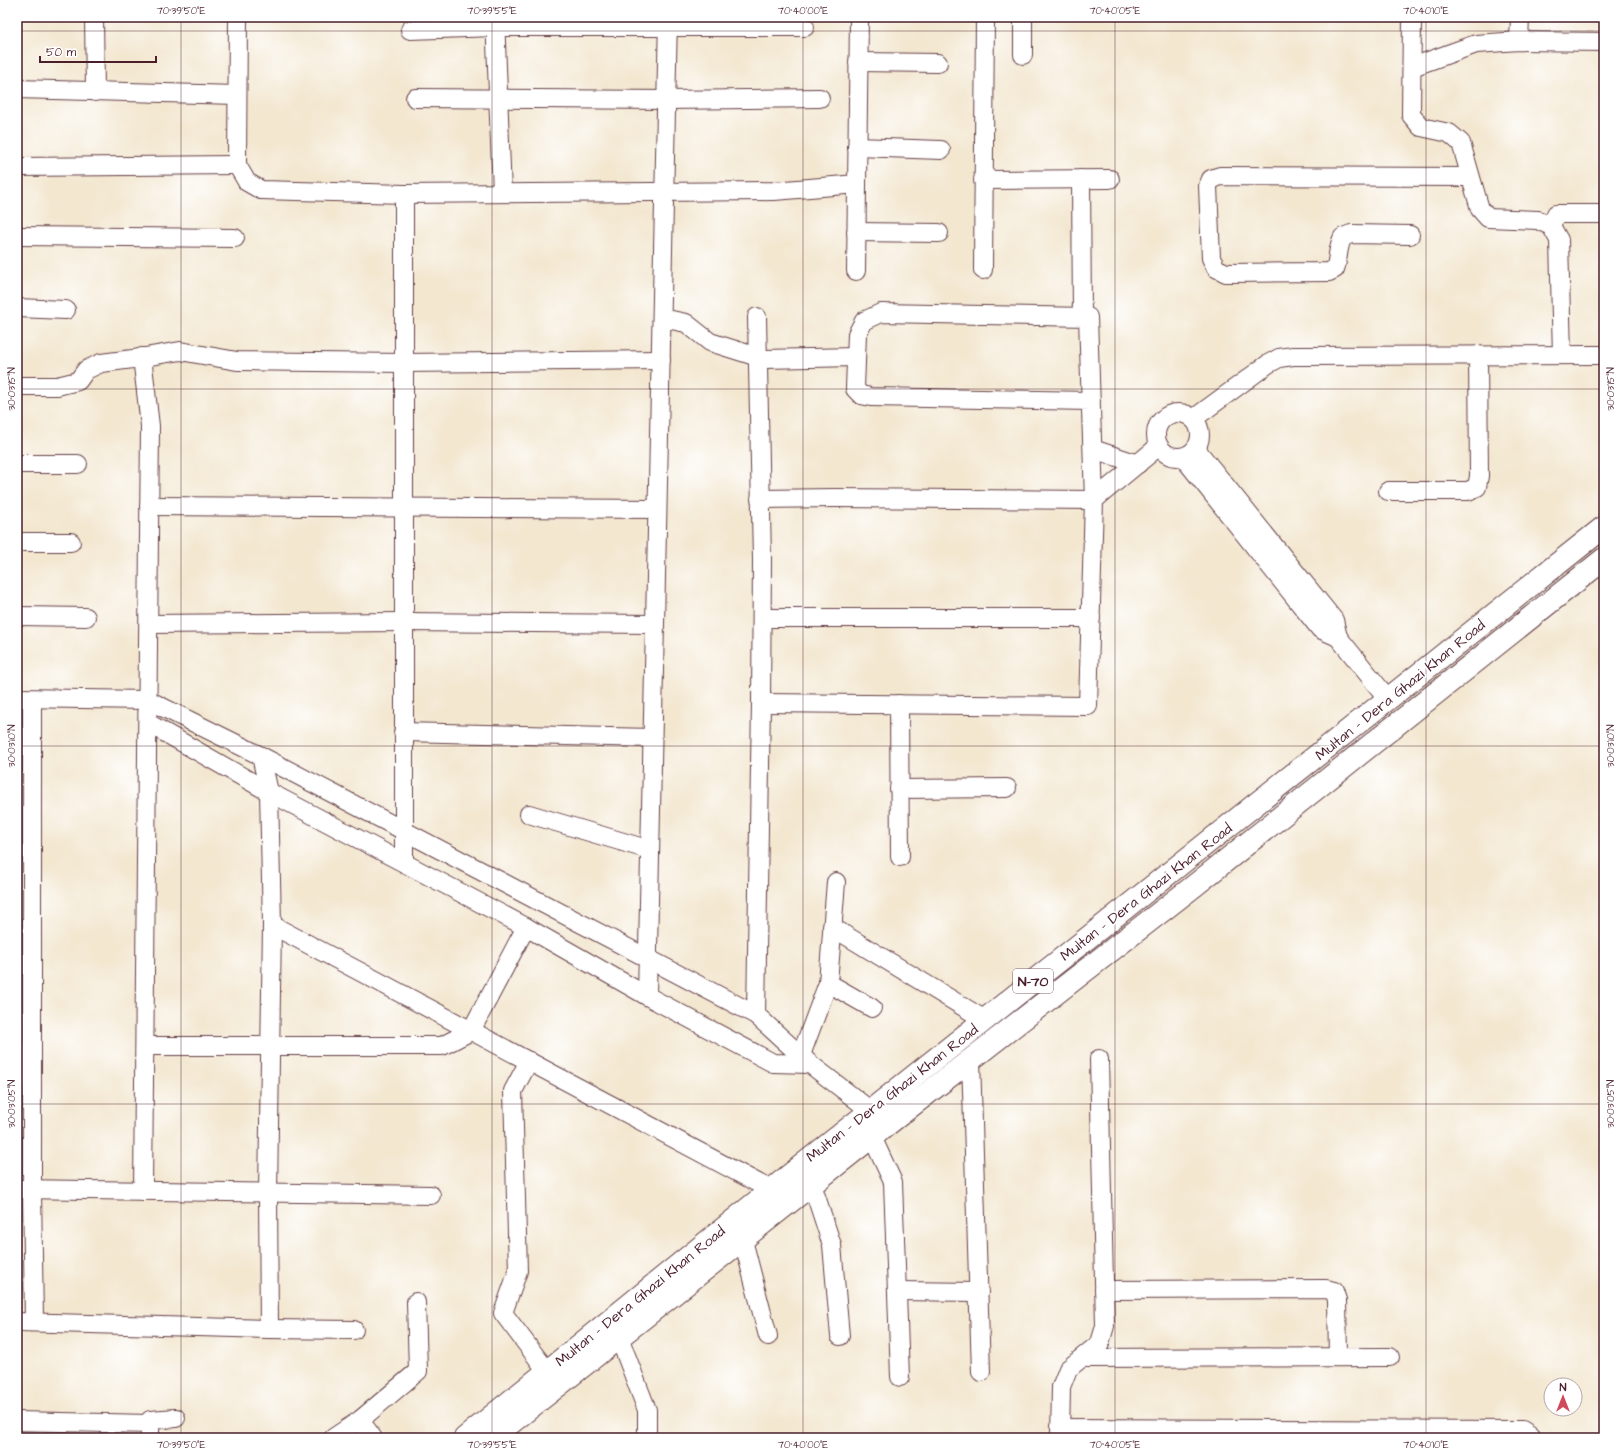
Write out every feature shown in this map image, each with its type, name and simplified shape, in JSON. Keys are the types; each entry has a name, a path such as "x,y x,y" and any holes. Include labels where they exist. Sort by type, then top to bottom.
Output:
{"highway":[{"name":"Multan - Dera Ghazi Khan Road","path":"464,1438 771,1190 1604,527"},
{"name":"Multan - Dera Ghazi Khan Road","path":"492,1438 1604,559"},
{"path":"1295,773 1311,792"}],"street":[{"path":"94,17 95,92"},
{"path":"238,17 237,166 247,182 261,190 404,194 502,192 774,191 857,184"},
{"path":"856,271 859,17"},
{"path":"983,270 984,17"},
{"path":"1023,55 1024,17"},
{"path":"1412,17 1411,115 1421,127 1448,132 1461,143 1480,209 1488,218 1538,220 1551,226 1559,240 1562,355"},
{"path":"1519,40 1520,17"},
{"path":"495,22 502,192"},
{"path":"410,30 495,22 668,22 805,27"},
{"path":"647,996 668,22"},
{"path":"1412,67 1476,44 1519,40 1604,42"},
{"path":"858,62 938,63"},
{"path":"17,89 237,95"},
{"path":"415,98 667,100 820,98"},
{"path":"857,147 941,150"},
{"path":"17,167 237,166"},
{"path":"1410,234 1351,234 1342,237 1338,245 1335,269 1329,272 1226,273 1216,268 1211,258 1208,186 1211,179 1220,176 1470,177"},
{"path":"1080,179 1082,317"},
{"path":"983,180 1110,179"},
{"path":"404,194 404,862"},
{"path":"1551,226 1556,214 1604,214"},
{"path":"856,232 939,233"},
{"path":"17,236 235,238"},
{"path":"17,308 66,310"},
{"path":"761,703 1088,706 1094,500 1093,449 1088,317 881,313 864,321 857,334 855,389 861,394 871,397 1091,402"},
{"path":"756,1015 762,618 757,317"},
{"path":"662,318 686,323 710,342 764,359 856,357"},
{"path":"17,386 57,386 78,381 86,370 101,363 180,351 237,361 404,363 661,360"},
{"path":"1388,491 1468,491 1477,487 1479,476 1478,355"},
{"path":"1193,419 1268,364 1279,358 1293,356 1604,355"},
{"path":"142,357 150,426 144,1191"},
{"path":"1176,413 1185,414 1193,419 1198,425 1200,441 1189,453 1174,457 1165,453 1159,446 1156,438 1157,429 1161,421 1176,413"},
{"path":"760,499 842,498 1094,500 1159,446"},
{"path":"1093,449 1138,464"},
{"path":"1189,453 1334,620 1338,637 1388,699"},
{"path":"17,464 78,464"},
{"path":"149,506 657,509"},
{"path":"17,542 71,542"},
{"path":"17,616 86,617"},
{"path":"762,618 1091,618"},
{"path":"149,624 403,622 655,624"},
{"path":"354,1330 25,1322 25,698 148,700 261,756 756,1015 805,1060 870,1111"},
{"path":"899,704 900,857"},
{"path":"148,723 269,792 526,927 647,996 773,1063 805,1060"},
{"path":"403,732 652,738"},
{"path":"261,756 269,792 272,925 268,1193 269,1329"},
{"path":"899,789 1007,788"},
{"path":"528,814 650,850"},
{"path":"805,1060 828,983 836,882"},
{"path":"272,925 771,1190"},
{"path":"145,1046 442,1046 471,1031 526,927"},
{"path":"832,927 985,1020"},
{"path":"828,983 872,1008"},
{"path":"1099,1059 1105,1326 1100,1343 1068,1369 1061,1387 1060,1433 1296,1434 1522,1430 1530,1435 1531,1438"},
{"path":"971,1060 981,1372"},
{"path":"529,1061 513,1091 518,1271 503,1313 547,1371"},
{"path":"872,1137 893,1182 900,1377"},
{"path":"812,1184 832,1245 840,1336"},
{"path":"25,1189 432,1195"},
{"path":"743,1240 768,1336"},
{"path":"1104,1290 1326,1289 1334,1291 1337,1300 1338,1357"},
{"path":"897,1291 978,1292"},
{"path":"333,1438 360,1420 418,1371 416,1302"},
{"path":"619,1337 647,1410 647,1438"},
{"path":"1082,1358 1390,1357"},
{"path":"17,1421 150,1431 150,1420 176,1418"},
{"path":"360,1420 373,1438"}]}
